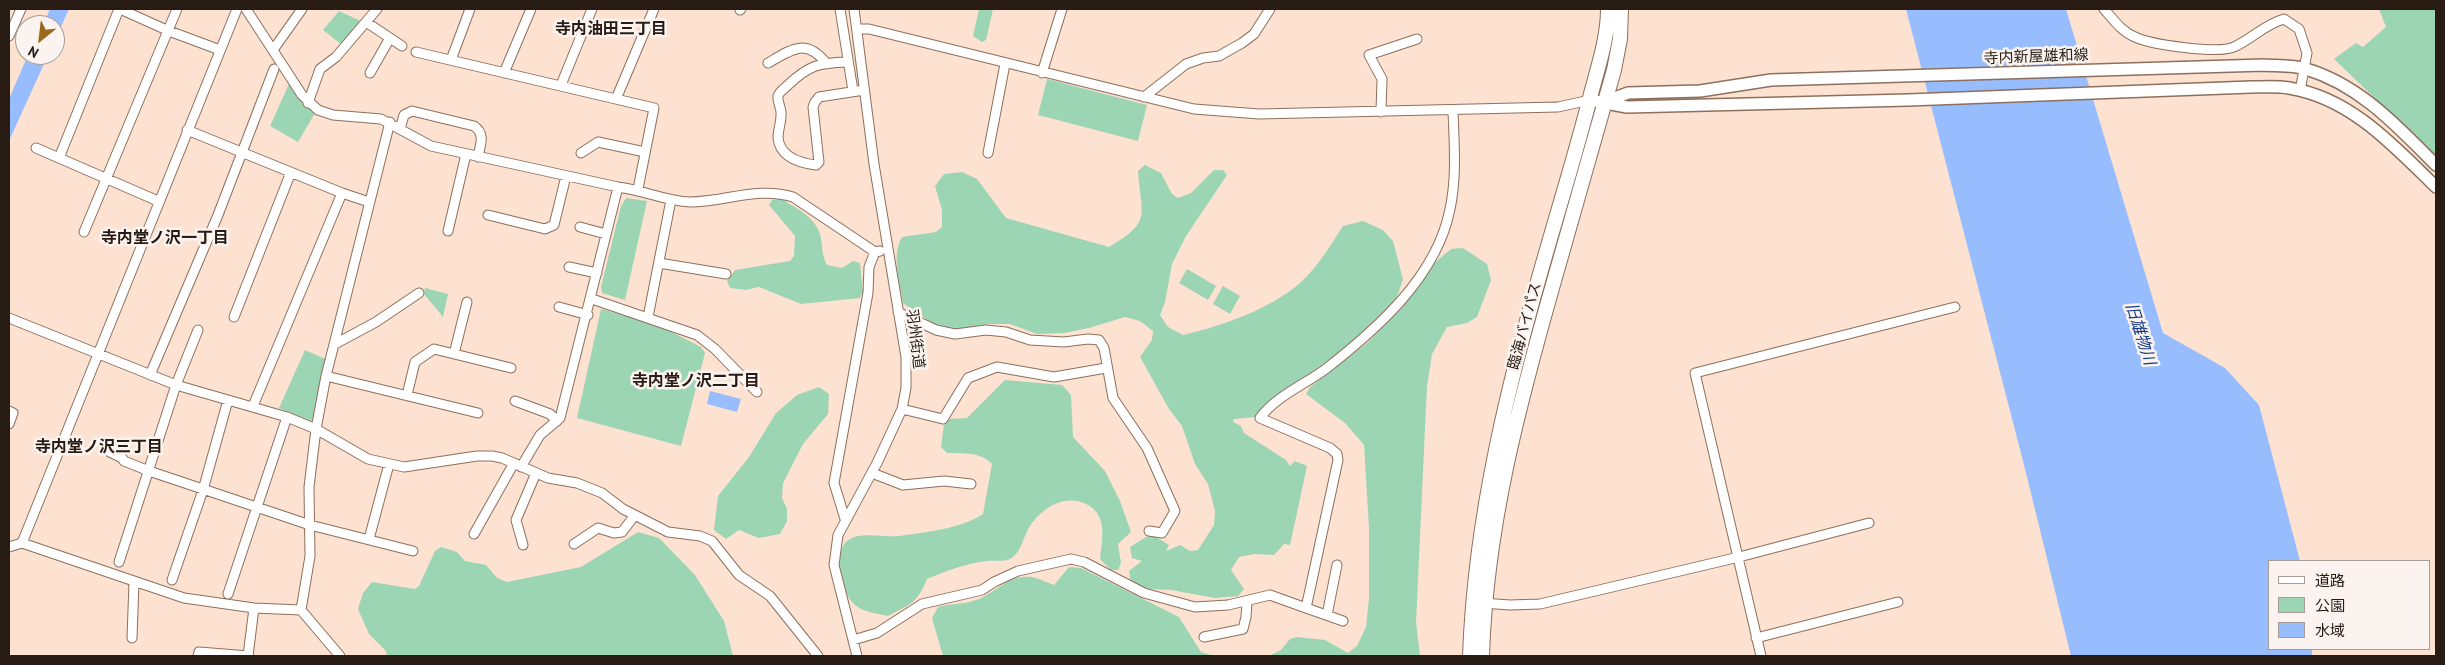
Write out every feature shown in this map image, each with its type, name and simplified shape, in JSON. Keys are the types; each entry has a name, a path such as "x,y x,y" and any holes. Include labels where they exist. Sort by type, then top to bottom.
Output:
{"highway":[{"name":"臨海バイパス","path":"1470,656 1478,603 1495,446 1538,282 1590,100 1604,44 1608,9"},
{"name":"臨海バイパス","path":"1482,656 1478,603 1513,430 1604,102 1620,39 1621,9"}],"main road":[{"name":"寺内新屋雄和線","path":"1604,102 1628,93 1700,91 1771,80 2221,65 2304,68 2337,81 2369,101 2436,165"},
{"name":"寺内新屋雄和線","path":"1590,100 1627,107 1908,100 2251,87 2290,88 2343,107 2373,128 2436,187"}],"street":[{"path":"9,36 21,9"},
{"path":"58,158 119,9 169,31 220,50"},
{"path":"84,232 177,9"},
{"path":"22,543 96,354 236,9"},
{"path":"246,9 308,103 318,110 333,115 373,118 390,122 431,146 618,187 638,189 671,200 700,201 761,192 778,192 793,197 876,252"},
{"path":"273,50 302,9"},
{"path":"308,103 315,78 320,69 336,57 377,9"},
{"path":"451,60 470,9"},
{"path":"504,73 531,9"},
{"path":"561,85 592,9"},
{"path":"616,99 654,9"},
{"path":"840,9 853,91"},
{"name":"羽州街道","path":"854,9 887,248 906,358 906,388 902,409 872,472 838,535 834,565 856,656"},
{"path":"1042,73 1062,9"},
{"path":"1144,97 1186,64 1202,58 1219,56 1242,43 1254,34 1270,9"},
{"path":"2104,9 2118,26 2134,37 2158,44 2208,49 2233,48 2272,22 2284,19 2299,29 2307,53 2300,91"},
{"path":"366,22 402,46"},
{"path":"857,29 878,31 1042,73 1217,112 1259,114 1558,107 1590,100"},
{"path":"370,72 390,38"},
{"path":"1381,112 1382,79 1369,55 1417,39"},
{"path":"768,63 789,51 806,47 817,52 826,63"},
{"path":"416,52 654,108 638,189"},
{"path":"847,62 816,64 802,72 778,97 781,114 778,136 780,144 791,159 816,165 819,162 814,102 820,97 864,90"},
{"path":"988,153 1005,64"},
{"path":"150,375 218,215 274,69"},
{"path":"1306,608 1317,550 1338,460 1337,454 1330,448 1260,418 1273,405 1323,371 1362,341 1401,302 1428,262 1439,242 1450,209 1453,182 1453,110"},
{"path":"400,129 404,115 412,111 474,126 480,130 482,135 478,157"},
{"path":"301,610 310,556 309,487 316,429 326,376 390,122"},
{"path":"187,130 342,193 369,202"},
{"path":"582,153 598,142 645,152"},
{"path":"36,148 158,201"},
{"path":"448,230 466,154"},
{"path":"234,317 291,172"},
{"path":"488,215 545,230 550,228 554,225 566,176"},
{"path":"474,534 518,465 540,435 557,421 564,406 618,187"},
{"path":"253,406 342,193"},
{"path":"648,317 671,200"},
{"path":"580,227 606,234"},
{"path":"845,519 834,483 868,293 869,267 876,252 887,248"},
{"path":"659,264 726,274"},
{"path":"569,266 597,273"},
{"path":"334,344 376,322 419,293"},
{"path":"592,298 697,335 715,349 757,392"},
{"path":"454,354 467,302"},
{"path":"559,307 588,314"},
{"path":"1761,656 1695,374 1955,307"},
{"path":"898,312 936,330 955,334 986,330 1006,332 1030,340 1064,342 1088,339 1098,340 1104,348 1106,368 1113,398 1147,448 1175,512 1162,533 1148,531"},
{"path":"9,318 176,385 253,406 288,418 316,429 368,459 404,467 424,466 477,456 492,456 548,478 577,483 602,493 635,515 668,532 700,536 712,541 739,576 770,596 818,656"},
{"path":"119,562 176,385 198,330"},
{"path":"406,395 415,362 434,349 511,368"},
{"path":"902,409 943,419 968,378 996,367 1054,377 1106,368"},
{"path":"326,376 478,413"},
{"path":"172,580 203,490 228,400"},
{"path":"515,401 550,414 557,421"},
{"path":"9,412 13,413 9,424"},
{"path":"228,594 288,418"},
{"path":"108,451 124,461 148,471 203,490 310,525 413,551"},
{"path":"369,540 390,464"},
{"path":"872,472 903,485 944,481 971,484"},
{"path":"523,545 516,520 536,473"},
{"path":"574,544 598,528 614,533 622,532 635,515"},
{"path":"1478,603 1540,604 1739,557 1869,523"},
{"path":"9,547 22,543 184,598 254,608 301,610 340,656"},
{"path":"853,640 877,633 922,604 982,590 1018,571 1071,560 1084,562 1144,593 1167,600 1195,606 1247,602 1270,595 1343,621"},
{"path":"1327,615 1337,565"},
{"path":"132,638 134,582"},
{"path":"1204,637 1243,629 1247,602"},
{"path":"1756,638 1898,602"},
{"path":"198,656 199,652 248,656 254,608"}],"green space":[{"path":"979,9 993,9 986,40 982,42 973,36"},
{"path":"2379,9 2436,9 2436,157 2334,59 2356,43 2363,47 2386,27"},
{"path":"339,11 363,22 342,45 323,30"},
{"path":"1047,79 1147,105 1138,141 1038,115"},
{"path":"289,84 292,84 304,103 315,113 298,142 270,126"},
{"path":"1145,165 1161,173 1172,194 1178,198 1191,193 1214,170 1223,170 1227,175 1186,236 1172,264 1165,302 1160,315 1168,327 1183,335 1244,316 1287,293 1312,271 1343,226 1363,221 1383,230 1393,241 1403,279 1395,303 1362,336 1268,404 1255,417 1234,419 1233,422 1241,426 1244,433 1286,460 1290,466 1295,461 1307,466 1290,545 1284,544 1274,555 1255,554 1239,557 1231,570 1244,589 1238,596 1215,598 1171,590 1149,589 1131,582 1129,571 1142,561 1132,558 1130,547 1151,534 1169,545 1166,551 1180,545 1190,551 1198,550 1214,525 1215,511 1208,484 1195,464 1182,426 1169,409 1140,357 1152,340 1153,331 1140,321 1125,317 1089,328 1064,333 1037,334 1010,324 989,324 954,330 935,325 903,303 897,269 899,244 902,237 936,232 942,227 942,210 935,186 944,174 962,172 977,179 1006,218 1109,247 1133,230 1138,223 1142,208 1138,171"},
{"path":"626,198 647,201 625,300 602,293 601,287 621,206"},
{"path":"782,199 814,222 820,234 827,265 842,268 853,261 860,263 863,291 860,298 801,304 759,287 746,290 730,288 727,281 735,270 790,261 794,256 795,236 769,205 772,200"},
{"path":"1463,248 1487,264 1491,280 1477,317 1467,323 1447,327 1432,354 1427,386 1416,622 1420,656 1269,656 1281,650 1290,639 1297,637 1325,640 1348,653 1357,646 1366,627 1369,598 1369,528 1364,445 1345,423 1306,394 1310,387 1367,343 1402,308 1433,264 1451,249"},
{"path":"1187,269 1216,286 1208,300 1179,283"},
{"path":"1223,286 1240,296 1230,314 1213,304"},
{"path":"425,288 448,294 443,317 424,294"},
{"path":"601,309 658,325 701,347 705,353 681,446 577,418"},
{"path":"305,350 328,360 313,420 310,421 279,408"},
{"path":"1005,380 1062,385 1071,395 1073,437 1105,471 1120,501 1131,532 1118,544 1121,563 1118,570 1111,570 1100,559 1102,529 1099,515 1088,505 1080,502 1063,501 1048,508 1035,519 1019,550 1011,558 972,564 927,579 916,599 888,616 859,608 850,600 847,594 840,568 842,548 851,538 864,535 899,536 942,529 964,523 983,514 992,464 977,455 947,453 941,447 944,424 948,419 967,418"},
{"path":"819,387 829,394 828,414 803,444 783,483 782,498 787,509 787,521 780,534 759,538 739,530 726,539 714,530 718,496 749,457 776,413 797,395"},
{"path":"638,532 659,538 695,575 724,621 733,656 387,656 386,651 369,634 358,609 363,593 372,582 415,589 419,586 435,551 441,547 457,552 465,561 486,565 497,578 507,582 581,567"},
{"path":"1069,567 1081,568 1179,617 1201,652 1214,656 943,656 932,618 938,607 976,600 1016,578 1032,577 1054,585"}],"water":[{"path":"50,9 69,9 65,18 65,15 47,15"},
{"name":"旧雄物川","path":"1906,9 2066,9 2163,333 2225,368 2259,405 2300,560 2268,560 2268,650 2312,650 2312,656 2071,656 2024,465"},
{"path":"24,65 43,65 9,141 9,99"},
{"path":"710,391 741,399 737,412 707,404"}],"district":[{"name":"寺内油田三丁目","path":"611,29"},
{"name":"寺内堂ノ沢一丁目","path":"165,238"},
{"name":"寺内堂ノ沢二丁目","path":"696,381"},
{"name":"寺内堂ノ沢三丁目","path":"99,447"}]}
